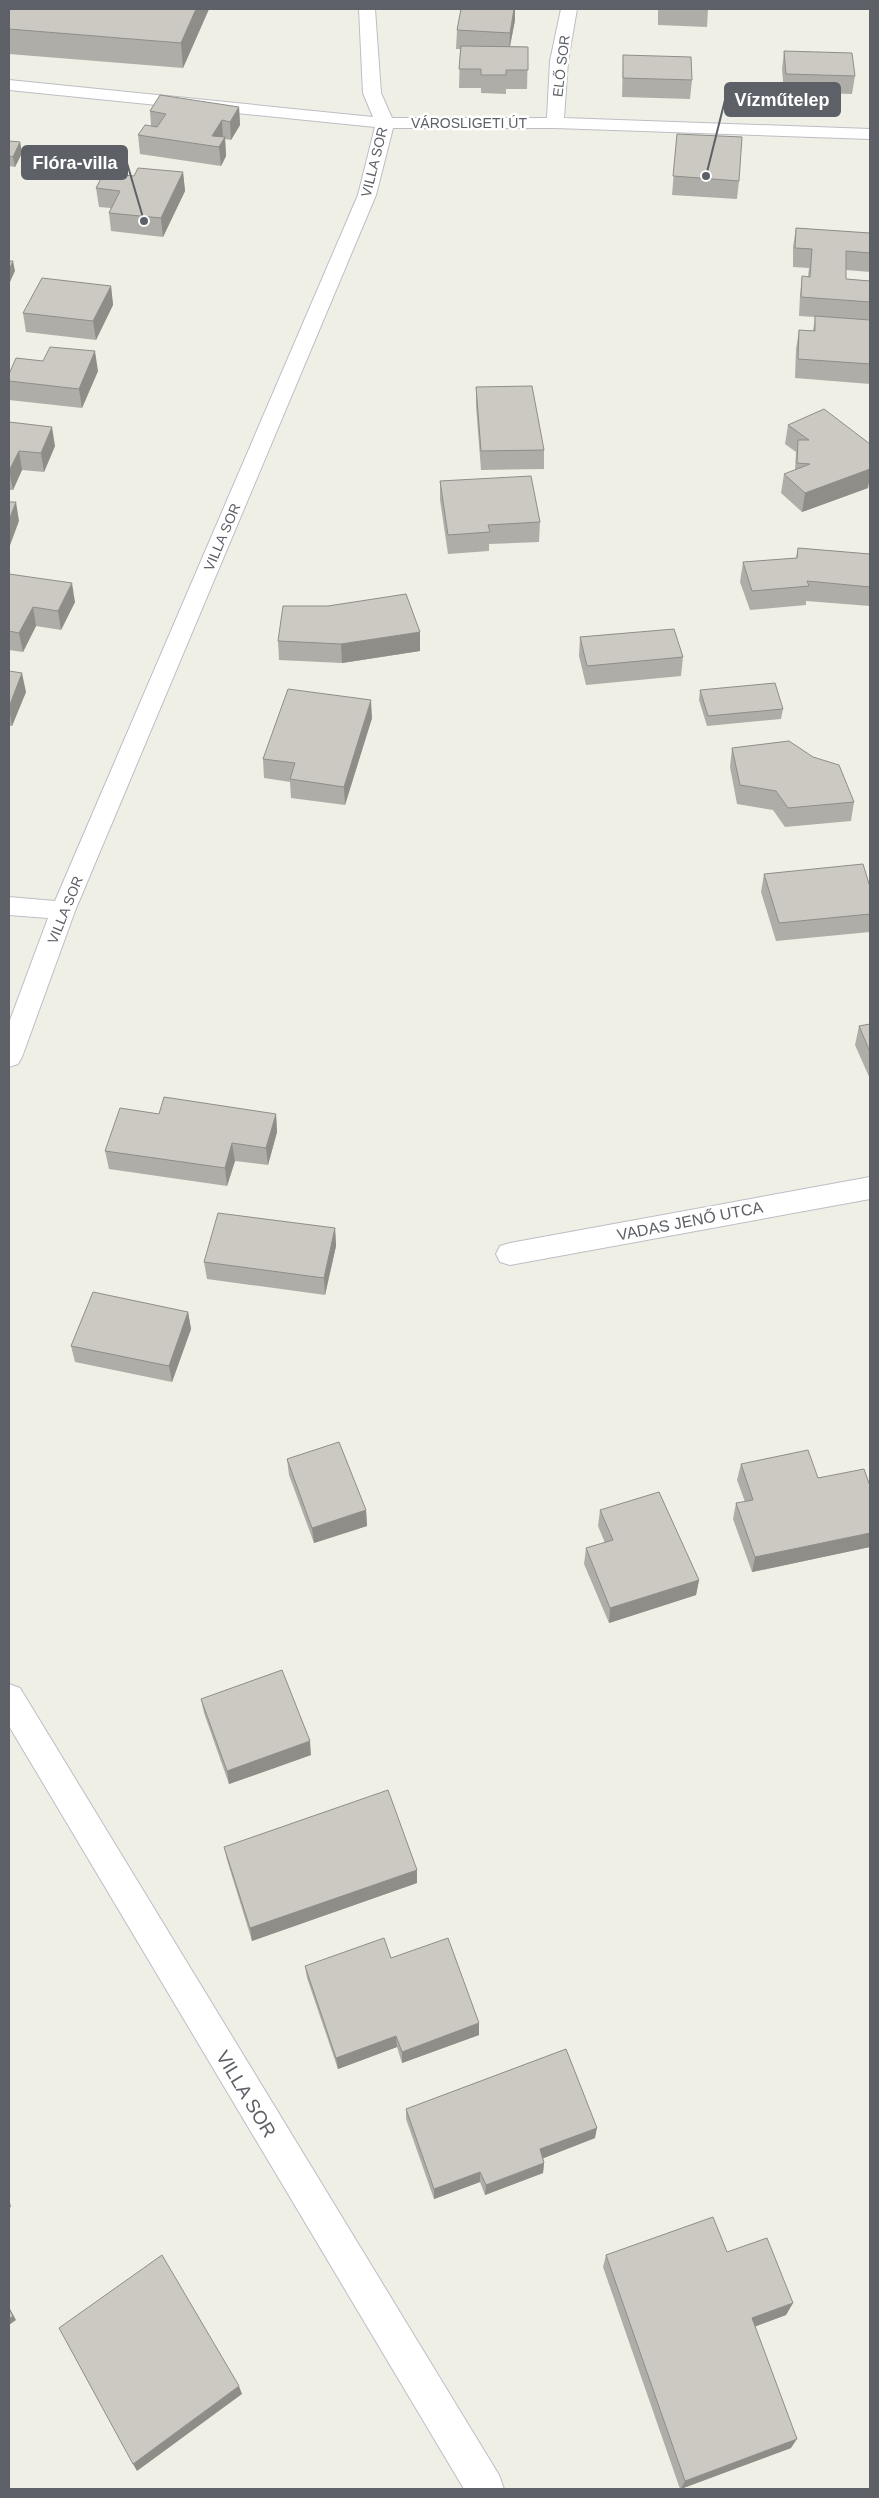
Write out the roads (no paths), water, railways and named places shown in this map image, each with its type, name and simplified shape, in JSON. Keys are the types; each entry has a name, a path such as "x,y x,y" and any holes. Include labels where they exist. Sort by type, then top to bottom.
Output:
{"street":[{"name":"VILLA SOR","path":"9,1057 63,911 367,195 385,123 372,93 367,9"},
{"name":"ELŐ SOR","path":"555,123 559,62 569,9"},
{"name":"VÁROSLIGETI ÚT","path":"9,85 385,123 555,123 870,134"},
{"path":"9,906 63,911"},
{"name":"VADAS JENŐ UTCA","path":"510,1254 870,1188"},
{"name":"VILLA SOR","path":"9,1698 486,2489"}],"place":[{"name":"Vízműtelep","path":"706,176"},
{"name":"Flóra-villa","path":"144,221"}]}
